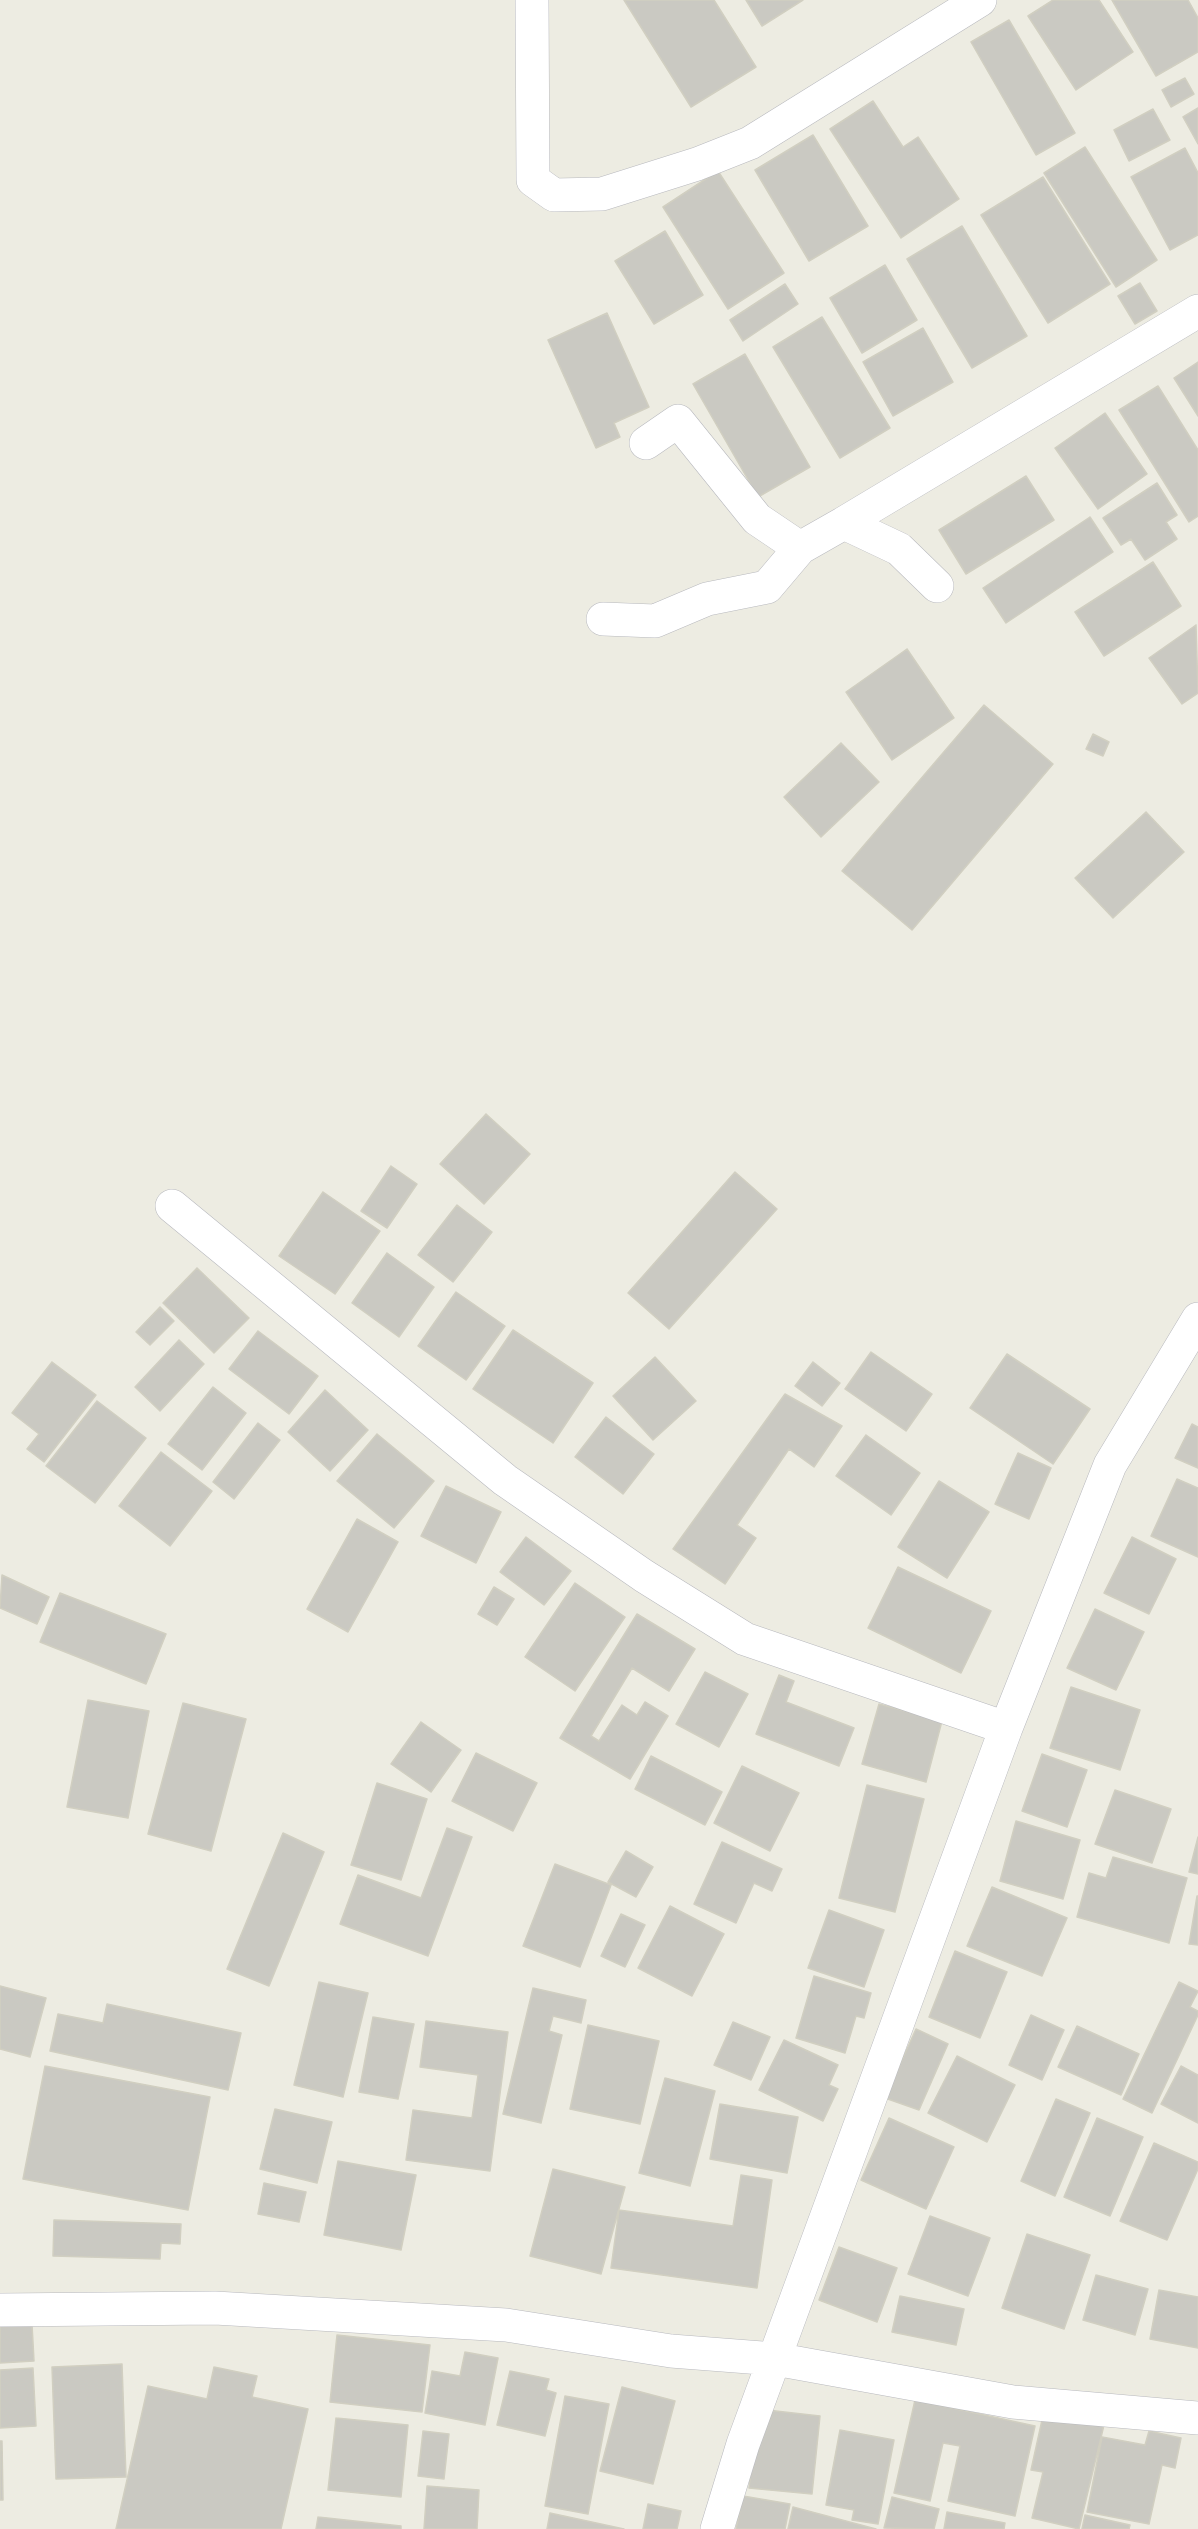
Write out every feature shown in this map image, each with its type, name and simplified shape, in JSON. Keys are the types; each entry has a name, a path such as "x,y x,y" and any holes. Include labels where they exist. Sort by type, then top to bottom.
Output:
{"street":[{"path":"532,0 532,180 554,195 602,194 698,164 750,143 980,0"},
{"path":"603,619 655,621 707,599 767,587 800,548 1198,311"},
{"path":"646,444 678,421 757,519 800,548"},
{"path":"844,523 899,549 937,586"},
{"path":"172,1206 505,1480 644,1576 745,1639 1006,1728"},
{"path":"717,2529 743,2444 1006,1728 1110,1465 1198,1319"},
{"path":"0,2310 215,2308 507,2325 672,2351 775,2359 1013,2402 1198,2418"}],"building":[{"path":"624,0 714,0 756,67 691,107"},
{"path":"746,0 803,0 762,26"},
{"path":"1053,0 1099,0 1133,52 1076,90 1028,16"},
{"path":"1112,0 1188,0 1198,18 1198,52 1156,76"},
{"path":"1009,20 1075,133 1036,155 971,42"},
{"path":"1185,78 1194,94 1171,107 1162,90"},
{"path":"873,101 903,147 918,137 959,199 901,238 830,129"},
{"path":"1198,108 1198,144 1183,117"},
{"path":"1153,109 1170,140 1129,161 1114,130"},
{"path":"813,135 868,226 809,261 755,170"},
{"path":"1085,147 1157,260 1116,287 1044,173"},
{"path":"1185,148 1198,173 1198,235 1170,250 1131,177"},
{"path":"718,171 784,273 728,309 663,207"},
{"path":"1043,177 1110,284 1048,323 981,215"},
{"path":"962,226 1027,336 972,368 907,259"},
{"path":"665,231 703,295 654,324 615,261"},
{"path":"885,265 917,320 862,353 830,298"},
{"path":"1140,283 1157,311 1135,324 1118,296"},
{"path":"785,284 798,304 743,341 730,320"},
{"path":"607,313 649,407 614,423 620,437 596,448 548,340"},
{"path":"822,317 890,428 840,458 773,347"},
{"path":"923,328 953,382 893,416 863,362"},
{"path":"745,354 810,467 758,497 693,384"},
{"path":"1198,362 1198,416 1174,378"},
{"path":"1158,386 1198,450 1198,516 1189,522 1119,410"},
{"path":"1105,413 1147,474 1098,509 1055,448"},
{"path":"1026,476 1054,520 966,574 939,530"},
{"path":"1157,483 1177,515 1166,522 1177,539 1145,560 1131,539 1121,545 1103,518"},
{"path":"1090,517 1113,552 1006,623 983,588"},
{"path":"1153,562 1181,606 1104,656 1075,612"},
{"path":"1196,625 1198,693 1182,704 1149,658"},
{"path":"907,649 954,718 892,760 846,692"},
{"path":"984,705 1053,764 912,930 842,871"},
{"path":"1093,734 1109,742 1103,756 1086,749"},
{"path":"841,743 879,782 821,837 784,797"},
{"path":"1146,812 1184,852 1113,918 1075,878"},
{"path":"486,1114 530,1154 484,1204 440,1164"},
{"path":"391,1166 417,1184 387,1228 361,1211"},
{"path":"735,1172 777,1209 669,1329 628,1293"},
{"path":"323,1192 380,1231 335,1294 279,1256"},
{"path":"457,1205 492,1232 453,1282 418,1255"},
{"path":"387,1253 434,1287 399,1337 352,1303"},
{"path":"197,1268 249,1318 214,1353 163,1303"},
{"path":"456,1292 505,1326 466,1380 418,1346"},
{"path":"160,1307 174,1321 150,1345 136,1332"},
{"path":"513,1330 593,1383 553,1443 473,1389"},
{"path":"258,1331 318,1376 289,1414 229,1369"},
{"path":"179,1340 204,1364 160,1411 135,1387"},
{"path":"871,1352 932,1394 906,1431 845,1389"},
{"path":"1007,1354 1090,1409 1053,1464 970,1408"},
{"path":"655,1357 696,1401 653,1440 613,1396"},
{"path":"52,1362 96,1395 44,1462 27,1449 39,1434 12,1413"},
{"path":"813,1362 840,1383 822,1406 795,1386"},
{"path":"213,1387 246,1413 202,1470 168,1444"},
{"path":"325,1390 368,1430 330,1471 288,1432"},
{"path":"785,1394 842,1426 814,1467 789,1449 737,1525 756,1538 725,1584 673,1549"},
{"path":"97,1401 146,1438 95,1503 46,1466"},
{"path":"606,1417 654,1454 623,1494 575,1457"},
{"path":"258,1423 280,1440 234,1499 213,1482"},
{"path":"1192,1424 1198,1427 1198,1468 1175,1458"},
{"path":"377,1434 434,1481 394,1528 337,1481"},
{"path":"866,1435 920,1473 891,1515 836,1476"},
{"path":"161,1452 212,1491 170,1546 119,1506"},
{"path":"1018,1453 1051,1468 1029,1519 995,1504"},
{"path":"1177,1479 1198,1488 1198,1557 1151,1536"},
{"path":"939,1481 989,1512 947,1578 898,1547"},
{"path":"446,1486 501,1512 476,1563 421,1536"},
{"path":"357,1519 398,1542 348,1632 307,1609"},
{"path":"526,1537 571,1571 544,1605 500,1572"},
{"path":"1132,1537 1176,1559 1149,1614 1104,1593"},
{"path":"898,1567 991,1611 961,1673 868,1628"},
{"path":"2,1575 49,1597 37,1624 0,1608"},
{"path":"575,1583 625,1617 575,1691 525,1657"},
{"path":"494,1587 514,1599 497,1625 478,1614"},
{"path":"60,1593 166,1634 146,1684 40,1642"},
{"path":"1095,1609 1144,1632 1116,1690 1067,1668"},
{"path":"637,1614 695,1649 669,1691 632,1668 591,1736 599,1741 622,1705 637,1715 645,1702 668,1716 630,1779 560,1738"},
{"path":"705,1672 748,1694 719,1747 676,1724"},
{"path":"779,1675 794,1681 786,1702 854,1728 839,1766 756,1734"},
{"path":"1071,1687 1140,1710 1120,1770 1050,1748"},
{"path":"88,1700 149,1711 128,1818 67,1807"},
{"path":"183,1703 246,1719 211,1851 148,1834"},
{"path":"879,1704 942,1721 926,1782 862,1764"},
{"path":"421,1722 461,1750 431,1792 391,1764"},
{"path":"476,1753 537,1783 513,1831 452,1801"},
{"path":"1042,1754 1087,1770 1067,1827 1022,1811"},
{"path":"651,1756 722,1792 705,1825 635,1789"},
{"path":"742,1766 799,1793 770,1851 714,1823"},
{"path":"377,1783 427,1799 401,1880 351,1865"},
{"path":"867,1785 924,1799 895,1912 839,1898"},
{"path":"1115,1790 1171,1809 1152,1863 1095,1844"},
{"path":"1016,1821 1080,1840 1063,1899 1000,1881"},
{"path":"447,1828 472,1837 428,1956 340,1924 358,1875 421,1898"},
{"path":"283,1833 324,1852 269,1986 227,1969"},
{"path":"1198,1837 1198,1874 1189,1872"},
{"path":"722,1842 782,1869 772,1891 754,1883 736,1923 694,1904"},
{"path":"626,1851 653,1867 636,1897 608,1882"},
{"path":"1113,1857 1187,1878 1169,1943 1077,1917 1089,1873 1106,1878"},
{"path":"555,1864 611,1885 580,1967 523,1946"},
{"path":"992,1887 1067,1918 1042,1976 967,1946"},
{"path":"1198,1896 1198,1945 1189,1944"},
{"path":"670,1906 724,1934 692,1996 638,1968"},
{"path":"829,1910 884,1930 864,1987 808,1968"},
{"path":"621,1914 645,1925 625,1967 601,1956"},
{"path":"955,1951 1007,1972 980,2038 929,2017"},
{"path":"814,1976 871,1993 864,2018 856,2016 845,2053 796,2038"},
{"path":"319,1982 368,1993 343,2097 294,2085"},
{"path":"1179,1982 1198,1991 1190,2007 1198,2011 1198,2015 1152,2113 1123,2099"},
{"path":"0,1986 46,1998 30,2057 0,2049"},
{"path":"533,1988 586,2000 581,2023 553,2016 549,2031 562,2035 541,2123 503,2114"},
{"path":"107,2004 241,2033 228,2090 50,2051 58,2014 103,2023"},
{"path":"1031,2015 1064,2030 1042,2080 1009,2065"},
{"path":"373,2017 414,2024 398,2099 359,2092"},
{"path":"426,2021 508,2032 490,2171 406,2160 413,2110 472,2118 478,2075 420,2067"},
{"path":"733,2022 770,2037 751,2080 714,2065"},
{"path":"588,2025 659,2041 640,2124 570,2109"},
{"path":"1077,2026 1139,2054 1121,2095 1058,2067"},
{"path":"916,2029 948,2044 919,2110 885,2098"},
{"path":"784,2040 838,2065 829,2085 838,2089 823,2121 759,2090"},
{"path":"957,2056 1015,2085 987,2142 928,2113"},
{"path":"45,2066 210,2097 188,2210 23,2179"},
{"path":"1181,2066 1198,2075 1198,2123 1161,2104"},
{"path":"665,2078 715,2091 690,2186 639,2173"},
{"path":"1056,2099 1090,2113 1055,2196 1021,2181"},
{"path":"720,2104 798,2117 787,2173 710,2159"},
{"path":"275,2109 332,2122 317,2183 260,2169"},
{"path":"889,2118 954,2147 926,2209 861,2180"},
{"path":"1097,2118 1143,2137 1110,2216 1064,2197"},
{"path":"1154,2143 1198,2162 1198,2169 1167,2240 1120,2221"},
{"path":"338,2161 416,2175 401,2250 324,2235"},
{"path":"553,2169 625,2187 601,2274 530,2256"},
{"path":"741,2175 772,2180 757,2288 611,2268 619,2210 733,2226"},
{"path":"264,2183 306,2192 299,2222 258,2214"},
{"path":"930,2216 990,2238 968,2296 908,2274"},
{"path":"54,2220 181,2224 180,2244 161,2243 160,2259 53,2256"},
{"path":"1027,2234 1090,2255 1064,2329 1002,2308"},
{"path":"839,2247 897,2268 877,2322 819,2300"},
{"path":"1096,2275 1148,2289 1135,2335 1083,2320"},
{"path":"1159,2290 1198,2297 1198,2348 1150,2339"},
{"path":"900,2296 964,2309 956,2345 892,2332"},
{"path":"32,2324 34,2361 0,2363 0,2325"},
{"path":"337,2335 430,2345 422,2412 330,2402"},
{"path":"465,2352 498,2358 485,2425 425,2413 432,2371 460,2376"},
{"path":"122,2364 126,2477 56,2479 52,2367"},
{"path":"214,2367 257,2376 252,2397 308,2409 281,2529 116,2529 148,2386 207,2399"},
{"path":"33,2368 36,2426 0,2428 0,2370"},
{"path":"510,2371 549,2379 546,2390 556,2393 545,2436 497,2425"},
{"path":"622,2387 675,2401 653,2484 600,2471"},
{"path":"565,2396 609,2404 588,2514 545,2506"},
{"path":"915,2400 1035,2426 1015,2516 948,2501 960,2446 943,2443 930,2501 894,2493"},
{"path":"758,2409 820,2416 812,2494 749,2488"},
{"path":"1044,2411 1104,2425 1079,2529 1032,2518 1043,2472 1031,2470"},
{"path":"336,2418 408,2425 401,2497 328,2490"},
{"path":"840,2430 894,2440 878,2524 852,2520 854,2510 826,2505"},
{"path":"423,2431 449,2434 444,2479 418,2476"},
{"path":"1149,2431 1181,2438 1175,2468 1162,2465 1149,2524 1087,2512 1102,2437 1145,2445"},
{"path":"0,2441 2,2441 3,2500 0,2500"},
{"path":"427,2486 479,2490 477,2529 424,2529"},
{"path":"743,2496 790,2504 785,2529 736,2529"},
{"path":"892,2497 939,2509 934,2529 884,2528"},
{"path":"648,2504 681,2511 677,2529 643,2529"},
{"path":"793,2507 876,2529 788,2529"},
{"path":"947,2512 1005,2523 1004,2529 944,2529"},
{"path":"550,2513 624,2529 547,2529"},
{"path":"1085,2515 1130,2525 1129,2529 1082,2529"},
{"path":"318,2517 401,2526 401,2529 316,2529"}]}
